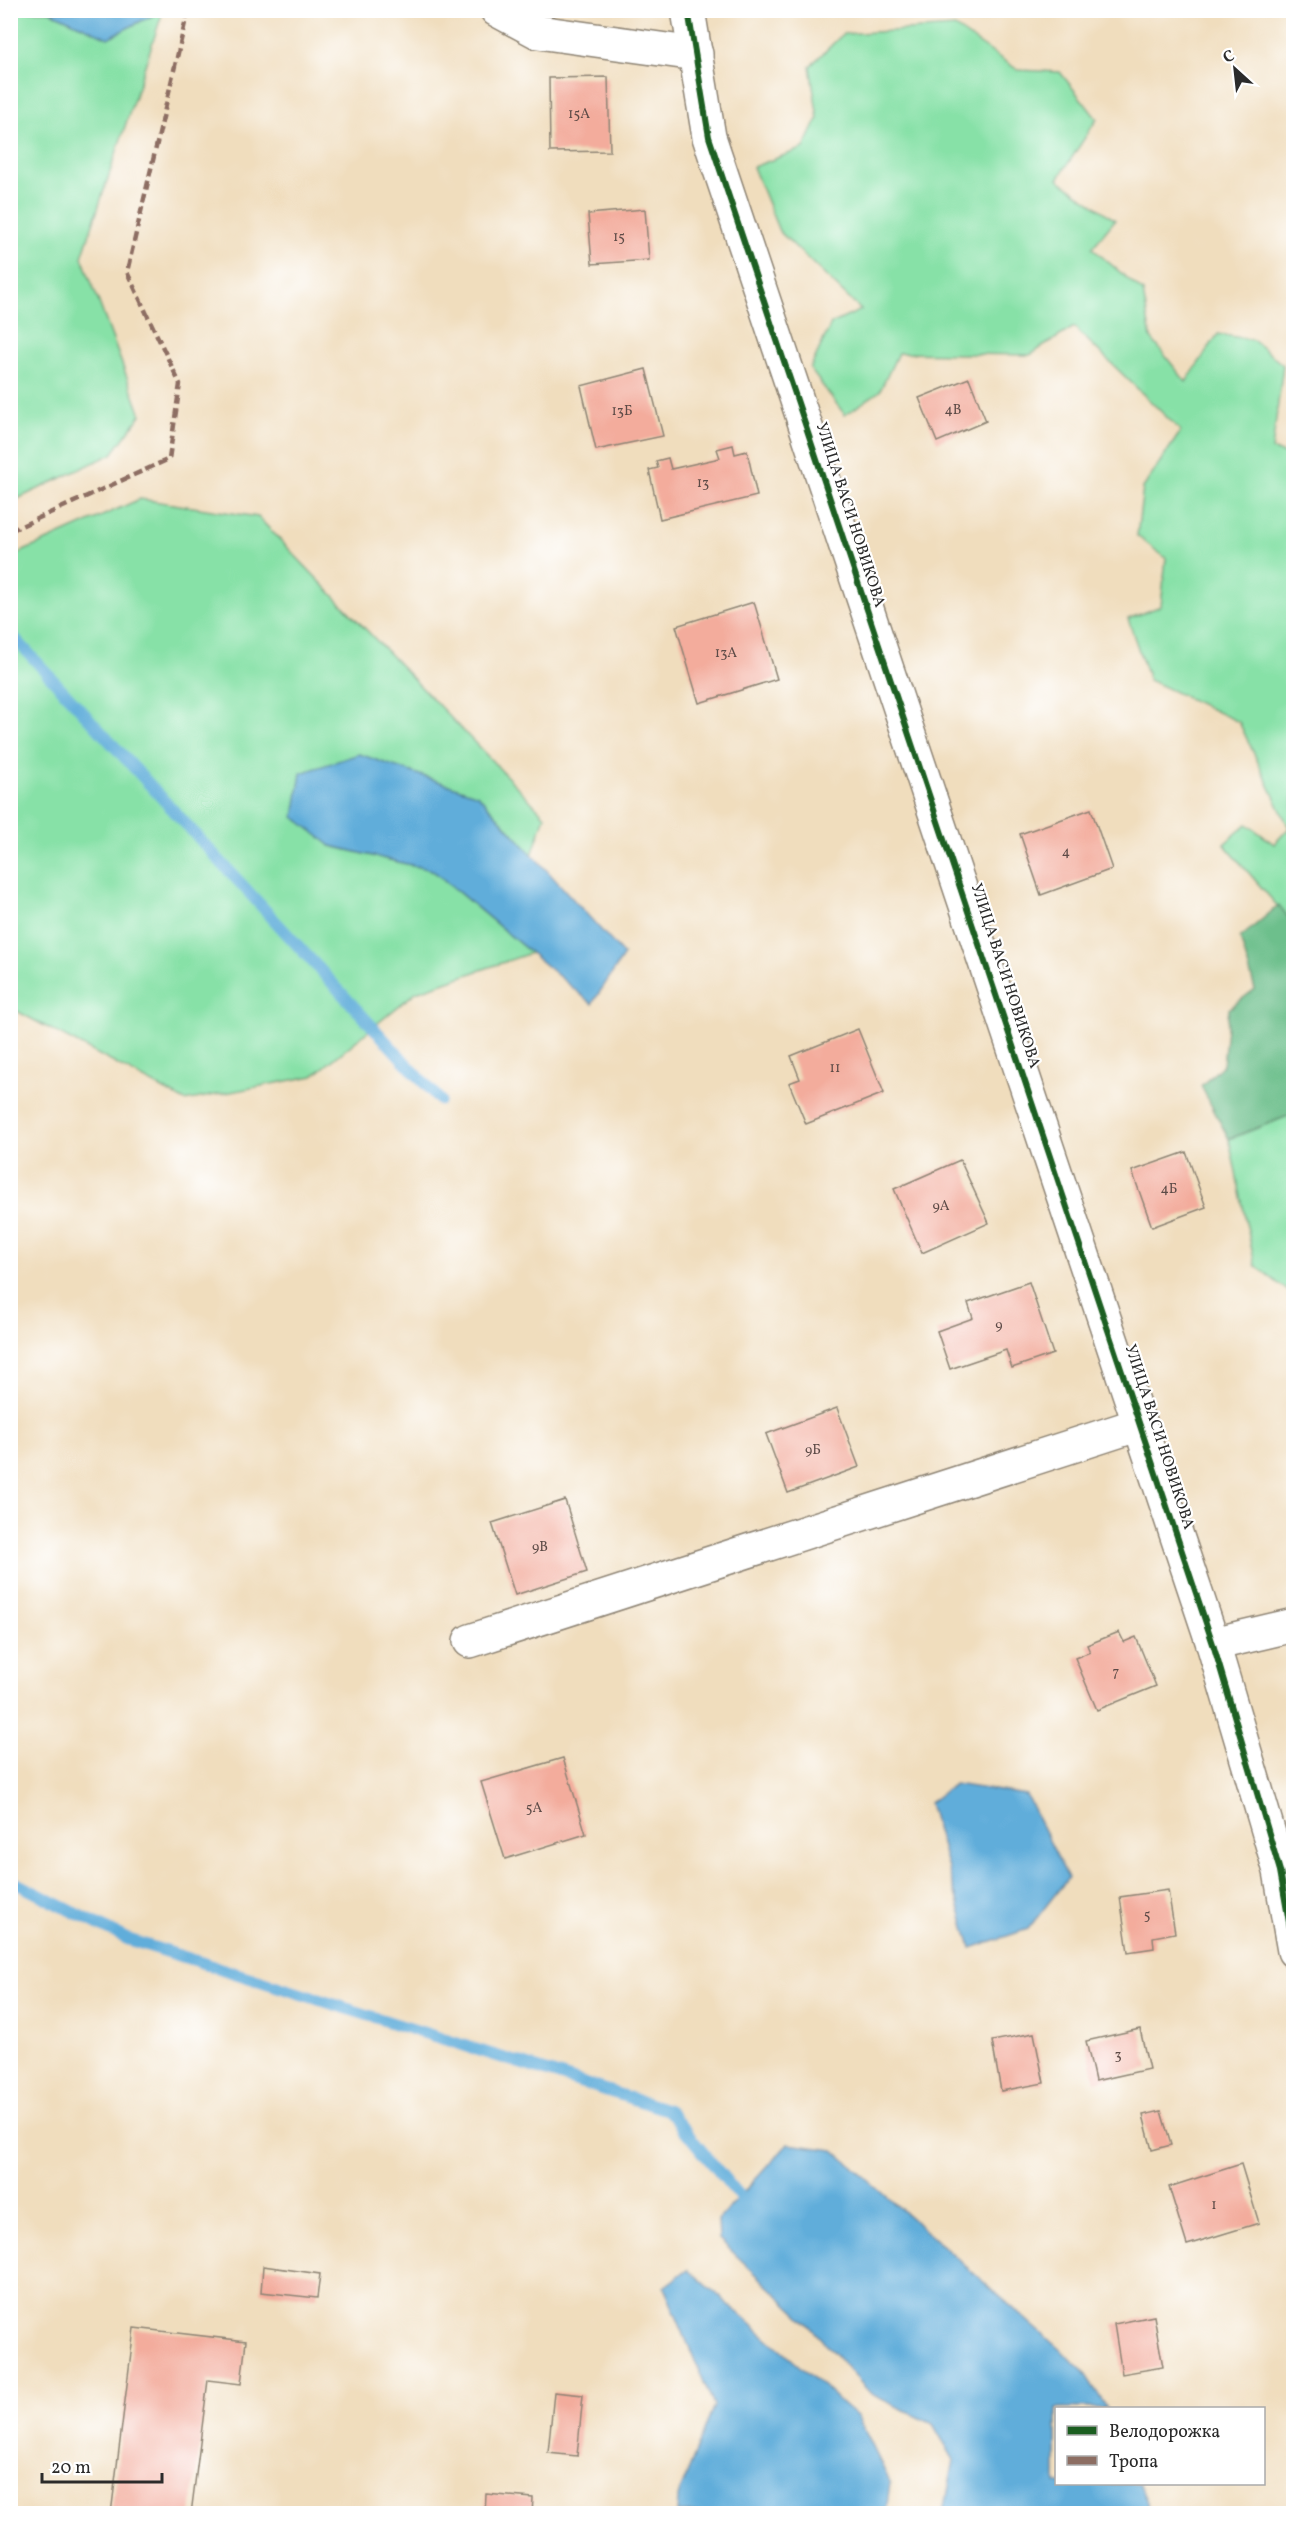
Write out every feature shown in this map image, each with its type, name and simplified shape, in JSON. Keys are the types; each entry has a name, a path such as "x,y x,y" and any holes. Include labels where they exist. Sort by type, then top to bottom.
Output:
{"street":[{"path":"497,10 538,32 696,54"},
{"name":"УЛИЦА ВАСИ НОВИКОВА","path":"688,10 709,136 1213,1644 1280,1871 1293,1952"},
{"path":"470,1641 1140,1424"},
{"path":"1213,1644 1293,1625"}],"green space":[{"path":"10,11 49,11 107,37 163,11 82,257 141,415 112,454 11,502"},
{"path":"955,27 1018,70 1060,72 1097,119 1058,179 1115,220 1092,248 1143,292 1151,338 1186,382 1218,334 1253,340 1283,365 1272,450 1294,457 1293,924 1224,844 1247,824 1274,844 1289,828 1239,722 1149,680 1128,619 1161,606 1166,558 1137,536 1143,488 1181,431 1074,327 1030,355 898,353 880,391 845,415 810,369 831,324 861,310 779,231 753,167 804,148 818,119 810,66 843,34"},
{"path":"140,499 258,517 545,816 532,855 478,795 331,846 432,870 531,953 416,992 313,1076 185,1101 11,1008 10,557"},
{"path":"1279,905 1293,924 1293,1114 1229,1139 1201,1086 1223,1065 1229,1009 1255,989 1240,938"},
{"path":"1293,1114 1293,1295 1255,1265 1229,1139"}],"water":[{"path":"49,11 161,11 108,38"},
{"path":"359,754 478,795 624,955 592,1004 432,870 331,846 294,817 301,773"},
{"path":"954,1784 1026,1795 1068,1878 1028,1929 971,1948 929,1803"},
{"path":"788,2144 834,2150 1082,2369 1106,2407 1055,2407 1055,2485 1139,2485 1152,2513 944,2513 954,2460 933,2424 871,2394 804,2320 719,2239 718,2220"},
{"path":"688,2269 858,2417 890,2482 886,2513 677,2513 678,2497 714,2406 664,2287"}],"building":[{"path":"608,77 610,151 550,152 549,78"},
{"path":"645,209 649,260 592,264 588,214"},
{"path":"646,369 663,436 596,450 581,386"},
{"path":"969,378 986,421 937,442 919,398"},
{"path":"733,445 735,454 747,451 757,496 660,519 649,470 658,468 656,461 668,458 671,469 720,458 717,449"},
{"path":"754,602 777,679 699,703 676,626"},
{"path":"1091,809 1112,869 1041,895 1020,834"},
{"path":"858,1029 884,1093 806,1124 789,1083 800,1079 791,1056"},
{"path":"1186,1152 1206,1207 1152,1227 1132,1171"},
{"path":"960,1160 989,1223 922,1253 894,1189"},
{"path":"1029,1282 1053,1354 1012,1368 1006,1350 950,1369 937,1331 973,1318 968,1303"},
{"path":"837,1408 859,1467 788,1493 766,1434"},
{"path":"565,1500 587,1572 515,1595 492,1523"},
{"path":"1119,1632 1124,1642 1136,1637 1156,1686 1097,1710 1075,1658 1090,1652 1087,1645"},
{"path":"563,1758 586,1834 505,1859 481,1782"},
{"path":"1168,1890 1175,1933 1153,1937 1154,1948 1128,1952 1120,1897"},
{"path":"1140,2029 1149,2069 1095,2081 1086,2041"},
{"path":"1034,2033 1044,2083 1001,2091 992,2041"},
{"path":"1161,2111 1171,2145 1152,2150 1143,2115"},
{"path":"1241,2164 1259,2223 1187,2245 1169,2187"},
{"path":"263,2266 320,2274 317,2298 261,2292"},
{"path":"1154,2316 1163,2367 1122,2374 1114,2324"},
{"path":"134,2328 246,2341 241,2384 208,2380 191,2514 111,2514"},
{"path":"554,2392 583,2395 577,2456 548,2453"},
{"path":"486,2494 533,2498 532,2514 485,2514"}],"waterway":[{"path":"10,633 440,1100"},
{"path":"10,1880 127,1939 668,2110 749,2208"}],"marked path":[{"path":"10,531 169,459 180,384 127,272 188,10"}],"cycle path":[{"path":"688,10 709,137 1213,1644 1280,1871 1294,1951"}]}
